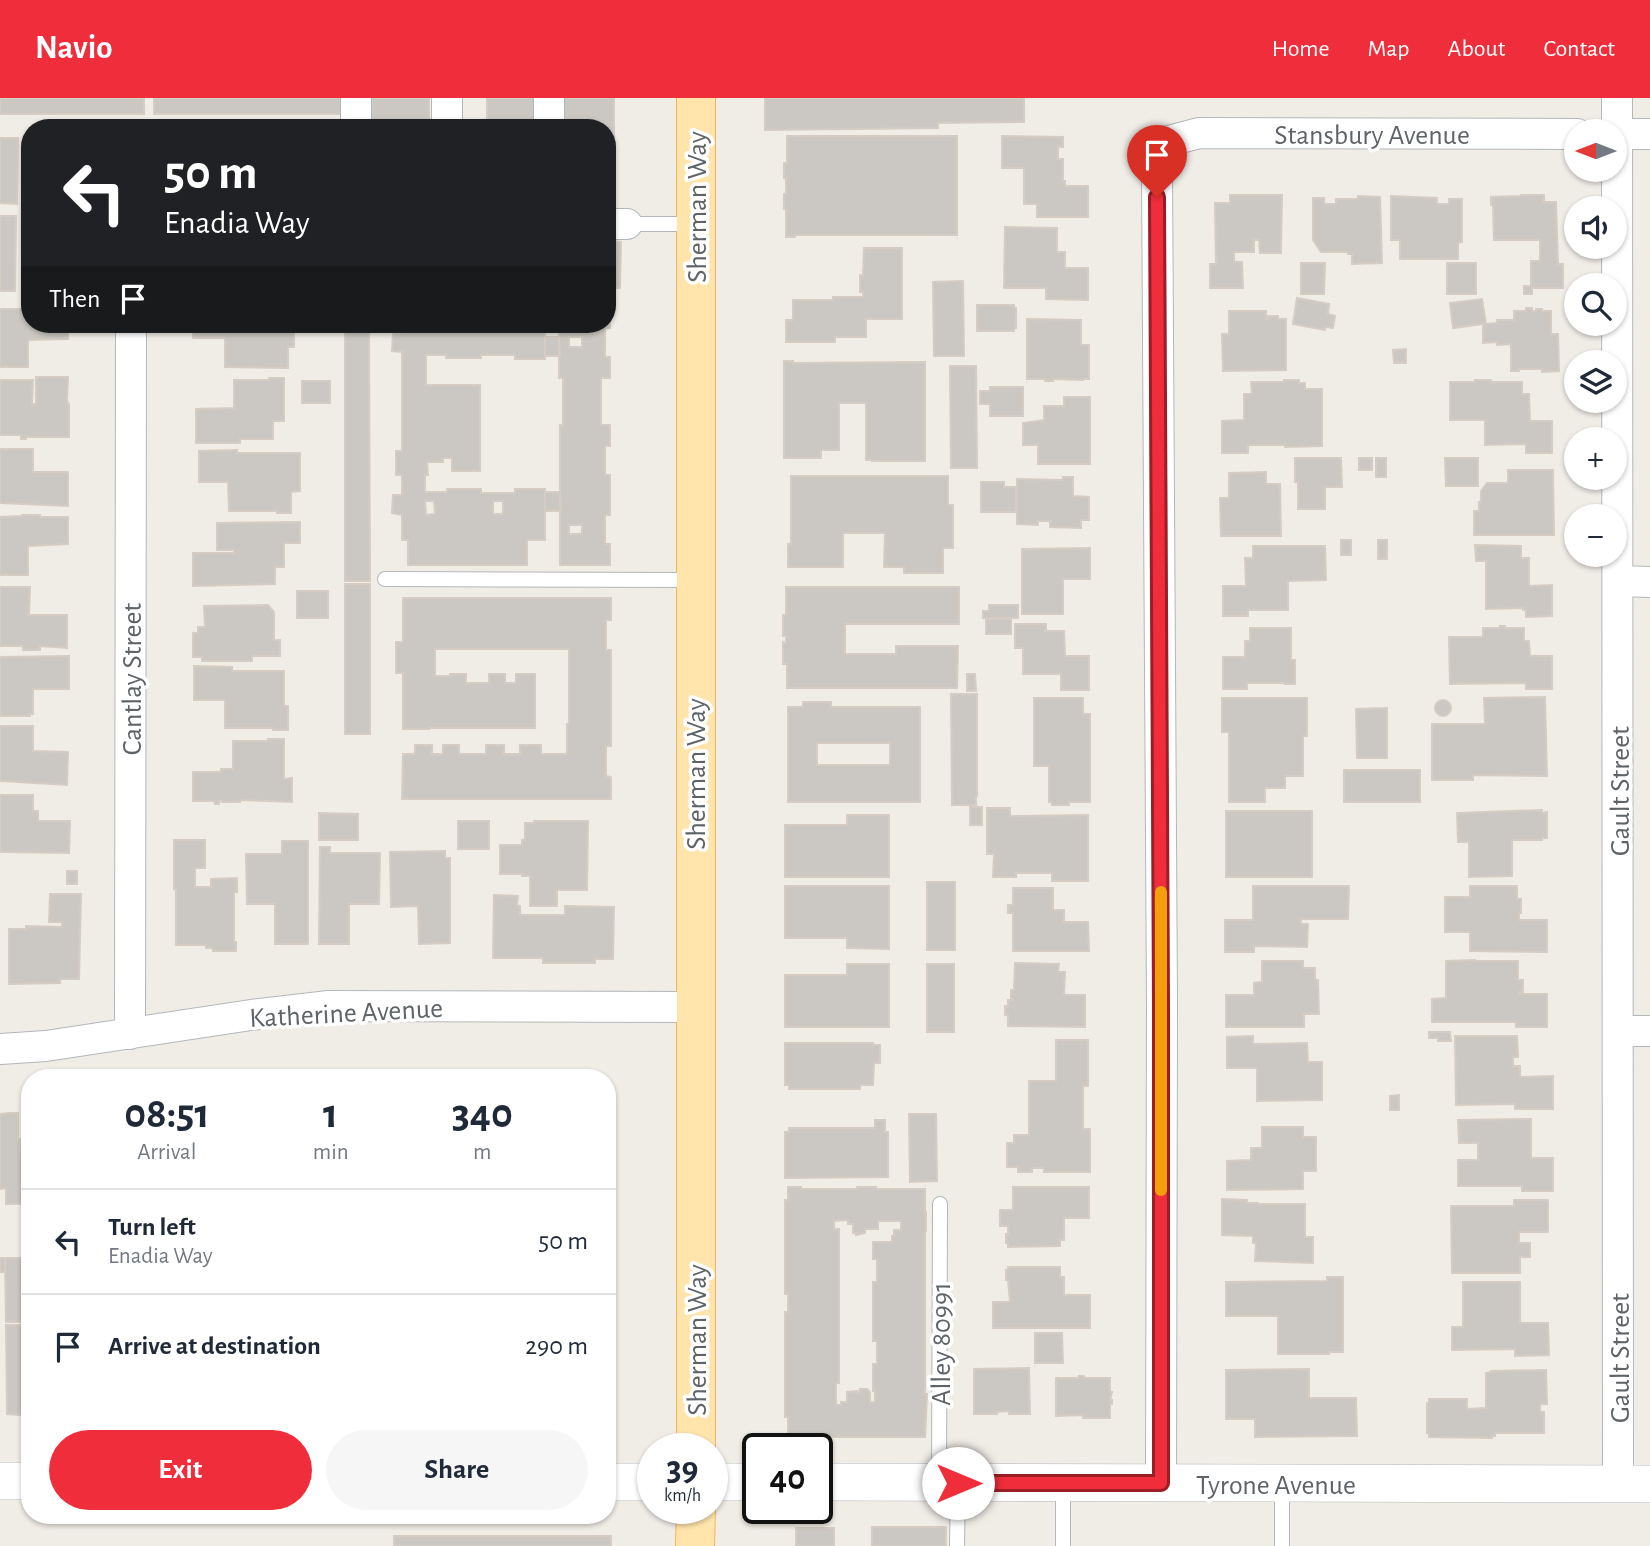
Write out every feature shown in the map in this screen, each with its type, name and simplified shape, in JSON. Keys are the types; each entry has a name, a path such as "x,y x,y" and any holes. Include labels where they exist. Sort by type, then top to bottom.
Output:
{"main road":[{"name":"Sherman Way","path":"696,98 696,1433"},
{"path":"695,1546 696,1524"}],"street":[{"path":"447,98 447,119"},
{"path":"549,98 549,119"},
{"name":"Gault Street","path":"1616,119 1617,98"},
{"name":"Stansbury Avenue","path":"1161,1483 1157,169 1168,141 1199,134 1564,134"},
{"path":"1628,134 1650,134"},
{"name":"Gault Street","path":"1616,182 1619,1031 1634,1484"},
{"name":"Cantlay Street","path":"130,1034 131,333"},
{"path":"1619,582 1650,582"},
{"name":"Katherine Avenue","path":"0,1049 46,1046 329,1006 695,1007"},
{"path":"1619,1031 1650,1031"},
{"path":"0,1481 21,1481"},
{"path":"616,1482 637,1482"},
{"name":"Tyrone Avenue","path":"833,1482 1634,1484"}],"lane":[{"path":"617,224 696,224"},
{"path":"385,579 695,580"},
{"name":"Alley 80991","path":"940,1204 949,1483 957,1546"},
{"path":"1063,1484 1063,1546"},
{"path":"1282,1484 1282,1546"}],"building":[{"path":"0,98 144,98 144,114 0,114"},
{"path":"154,98 342,98 343,114 154,114"},
{"path":"372,98 429,98 429,119 371,119"},
{"path":"487,98 537,98 537,119 487,119"},
{"path":"563,98 614,98 614,119 563,119"},
{"path":"765,98 1018,98 1024,99 1024,122 938,123 938,128 765,130"},
{"path":"787,136 957,136 957,235 786,237 784,163 787,163"},
{"path":"1002,136 1063,137 1063,147 1058,147 1058,159 1063,159 1063,181 1065,186 1088,186 1088,217 1037,217 1037,204 1024,204 1024,168 1002,168"},
{"path":"0,138 18,138 17,204 0,203"},
{"path":"1230,195 1282,195 1281,253 1260,253 1259,240 1254,240 1254,252 1234,252 1234,262 1242,262 1243,288 1210,288 1210,264 1216,264 1215,203 1230,203"},
{"path":"1544,195 1544,202 1556,202 1558,264 1563,264 1563,288 1532,288 1532,294 1524,294 1524,286 1531,286 1531,261 1540,261 1540,240 1494,240 1491,197"},
{"path":"1358,196 1380,197 1382,263 1352,264 1352,254 1321,252 1313,240 1313,198 1324,198 1324,204 1336,204 1336,199 1358,199"},
{"path":"1391,196 1437,198 1437,204 1449,204 1449,199 1462,199 1462,242 1458,243 1458,259 1400,259 1400,240 1391,240"},
{"path":"0,216 16,216 15,291 0,291"},
{"path":"1005,227 1057,228 1057,252 1065,252 1065,268 1088,268 1088,300 1046,299 1046,288 1004,288"},
{"path":"616,242 621,242 620,288 616,288"},
{"path":"864,248 902,248 902,319 866,319 866,337 835,337 835,342 786,342 786,320 793,320 793,300 863,297 863,292 860,292 860,275 863,275"},
{"path":"1301,263 1325,263 1324,294 1301,294"},
{"path":"1447,263 1476,263 1476,294 1447,294"},
{"path":"963,281 964,356 934,356 933,282"},
{"path":"1297,298 1329,304 1328,314 1335,316 1333,328 1325,327 1325,330 1293,324"},
{"path":"1482,299 1486,324 1497,323 1497,320 1514,320 1514,311 1526,311 1526,308 1532,308 1532,311 1551,311 1551,334 1558,334 1559,371 1511,371 1511,344 1483,343 1483,324 1453,328 1450,303"},
{"path":"977,305 1014,305 1016,328 1014,331 977,331"},
{"path":"0,309 21,309 21,333 68,333 68,339 28,340 28,367 0,367"},
{"path":"1229,311 1266,311 1266,319 1268,316 1278,316 1278,319 1286,319 1286,370 1223,371 1222,334 1229,334"},
{"path":"1027,319 1081,320 1081,345 1089,345 1089,379 1027,379"},
{"path":"193,333 294,333 294,347 288,347 288,368 225,367 225,338 193,338"},
{"path":"345,333 369,333 370,581 345,581"},
{"path":"393,333 545,333 545,359 515,359 515,355 446,358 446,355 426,355 426,385 480,385 480,471 452,471 452,458 443,458 443,462 427,462 425,492 481,489 481,493 515,493 515,489 545,489 545,540 527,540 527,565 408,565 408,540 402,540 402,515 392,513 393,495 402,495 402,475 396,475 396,451 402,451 402,352 392,351","holes":["425,501 434,501 435,514 426,515","493,501 503,501 503,514 493,514"]},
{"path":"559,333 605,333 605,357 610,357 610,378 601,378 601,425 610,425 610,446 605,446 605,475 610,475 610,515 605,515 605,544 610,544 610,565 560,565 560,425 563,425 563,378 559,378","holes":["569,337 582,337 582,347 569,347","569,525 582,525 582,534 569,534"]},
{"path":"545,337 559,337 560,356 545,356"},
{"path":"1406,349 1406,363 1394,363 1393,350"},
{"path":"784,361 925,362 925,461 866,460 866,403 839,403 839,450 821,450 821,458 784,458"},
{"path":"950,366 976,366 977,468 951,468"},
{"path":"36,377 68,377 69,437 21,439 21,435 0,435 0,380 33,380 32,404 36,404"},
{"path":"284,378 284,421 273,421 273,439 240,439 240,443 196,443 196,409 234,408 234,380"},
{"path":"1299,380 1299,383 1305,383 1305,389 1322,389 1322,446 1248,445 1248,453 1222,453 1222,421 1244,420 1244,394 1252,394 1251,382"},
{"path":"302,381 330,381 330,403 302,403"},
{"path":"1450,382 1522,382 1522,394 1529,394 1530,421 1552,421 1552,453 1526,453 1526,444 1485,445 1485,420 1450,420"},
{"path":"990,387 1023,387 1023,416 990,416 990,404 980,404 980,391 990,391"},
{"path":"1064,397 1090,397 1090,464 1038,464 1038,445 1023,445 1023,423 1044,420 1044,406 1064,406"},
{"path":"0,449 33,449 33,472 68,472 68,506 0,503"},
{"path":"237,450 237,453 300,453 300,491 291,492 291,513 229,511 228,482 199,482 199,451"},
{"path":"1295,458 1341,458 1342,487 1325,487 1325,509 1298,509"},
{"path":"1359,458 1372,458 1372,470 1359,470"},
{"path":"1376,458 1386,458 1386,477 1376,477"},
{"path":"1445,458 1478,458 1478,486 1446,486"},
{"path":"1508,470 1553,470 1554,535 1474,535 1474,511 1479,511 1481,491 1487,483 1508,483"},
{"path":"1266,472 1266,484 1280,484 1281,536 1221,536 1220,498 1229,498 1229,473"},
{"path":"791,476 948,476 948,505 953,505 953,548 943,548 943,573 904,573 904,567 884,567 885,533 843,533 843,567 788,567 788,544 791,544"},
{"path":"1063,477 1073,477 1073,496 1089,497 1089,520 1081,520 1081,528 1050,527 1050,521 1038,521 1038,525 1017,524 1017,479 1063,480"},
{"path":"981,482 1004,482 1004,487 1016,487 1016,512 981,512"},
{"path":"545,492 560,492 561,511 545,511"},
{"path":"0,517 68,517 68,544 28,546 28,575 0,575"},
{"path":"300,522 300,543 284,543 284,567 275,567 275,584 193,586 193,553 234,553 234,550 217,550 217,523"},
{"path":"1341,540 1351,540 1351,555 1341,555"},
{"path":"1378,540 1387,540 1387,559 1378,559"},
{"path":"1475,545 1521,546 1521,558 1529,558 1529,586 1552,585 1552,616 1526,617 1526,610 1523,608 1486,609 1486,561 1476,561"},
{"path":"1253,546 1325,546 1326,580 1288,581 1288,610 1248,610 1248,616 1223,616 1223,586 1246,586 1245,558 1253,558"},
{"path":"1090,548 1090,579 1063,579 1063,614 1022,614 1022,549"},
{"path":"345,584 370,584 370,734 345,734"},
{"path":"0,587 30,587 29,615 67,615 67,648 40,646 40,650 23,650 23,646 0,646"},
{"path":"786,587 959,587 959,624 845,624 845,654 896,654 896,646 958,646 957,688 787,688 787,664 783,664 783,642 786,643 786,636 783,636 783,615 786,615"},
{"path":"297,591 328,591 328,618 297,618"},
{"path":"403,598 611,598 611,620 606,620 606,650 611,650 611,746 606,746 606,776 611,777 611,799 402,799 403,754 415,754 415,745 432,745 432,754 443,754 443,745 459,745 459,754 486,754 486,745 504,745 504,754 520,754 520,745 541,745 541,754 567,754 569,724 569,649 435,649 435,676 466,674 466,683 489,683 489,674 505,674 505,683 516,683 516,674 535,674 535,728 403,729 403,673 396,673 396,642 403,642"},
{"path":"268,605 274,612 274,640 280,640 280,656 252,656 252,661 202,661 202,657 193,657 193,633 198,633 198,627 205,627 204,606"},
{"path":"989,605 1018,605 1018,618 983,618 983,611 989,611"},
{"path":"986,619 1011,619 1011,634 986,634"},
{"path":"1015,624 1046,624 1046,631 1064,631 1065,656 1089,656 1089,690 1061,690 1061,674 1023,674 1023,648 1015,648"},
{"path":"1250,628 1291,628 1291,660 1295,660 1295,684 1247,683 1247,689 1223,689 1223,657 1245,657 1245,641 1250,641"},
{"path":"1483,628 1524,628 1524,641 1529,641 1530,656 1552,656 1552,689 1526,689 1526,683 1450,684 1449,637 1483,637"},
{"path":"69,656 69,689 33,689 33,714 0,716 0,657"},
{"path":"194,666 232,667 232,671 284,671 284,706 288,706 288,730 225,728 225,700 194,700"},
{"path":"967,674 975,674 976,691 967,691"},
{"path":"951,694 977,694 976,805 952,805"},
{"path":"1545,697 1547,776 1473,775 1473,780 1432,780 1432,724 1485,724 1484,698"},
{"path":"1034,698 1083,698 1083,714 1090,714 1090,802 1052,805 1052,802 1049,802 1049,766 1034,766"},
{"path":"1222,698 1307,698 1303,776 1285,776 1285,788 1265,788 1265,802 1229,802 1229,732 1222,732"},
{"path":"1443,700 1449,702 1449,714 1443,716 1437,714 1435,708 1437,702"},
{"path":"803,702 831,702 831,707 920,707 920,802 788,802 788,707 803,707","holes":["817,743 890,743 890,765 817,765"]},
{"path":"1387,708 1387,758 1357,758 1356,709"},
{"path":"0,726 33,726 33,751 68,752 67,785 0,781"},
{"path":"284,739 284,779 292,778 292,802 240,800 219,801 219,804 215,804 214,801 193,801 193,772 233,769 233,741"},
{"path":"1344,770 1420,770 1420,802 1344,802"},
{"path":"0,795 33,795 33,811 38,811 38,821 70,821 69,853 0,852"},
{"path":"970,807 982,807 982,825 970,825"},
{"path":"987,808 1010,808 1010,816 1088,815 1088,881 1052,881 1052,873 1016,873 1016,877 993,877 994,854 987,854"},
{"path":"1542,810 1542,813 1547,812 1547,838 1512,840 1512,876 1469,877 1469,842 1458,842 1457,813"},
{"path":"1226,811 1312,811 1312,877 1226,877"},
{"path":"319,813 358,814 358,840 319,840"},
{"path":"847,815 889,815 889,877 785,877 785,825 847,825"},
{"path":"458,821 489,821 489,849 458,849"},
{"path":"588,821 587,890 557,890 557,906 530,906 530,876 500,874 500,845 522,845 522,840 525,840 525,823"},
{"path":"174,840 205,840 205,868 195,868 195,887 211,887 211,879 237,878 237,892 234,892 236,951 213,951 212,948 206,948 206,945 176,945"},
{"path":"282,841 308,841 308,944 275,944 275,904 247,904 246,854 282,854"},
{"path":"320,847 330,847 330,853 380,853 379,904 349,904 349,944 319,944"},
{"path":"445,851 445,858 450,858 450,943 419,944 418,906 391,907 390,852"},
{"path":"67,871 77,871 77,884 67,884"},
{"path":"927,882 955,882 955,950 927,950"},
{"path":"785,886 889,886 889,949 847,948 847,938 785,938"},
{"path":"1253,886 1349,886 1348,919 1301,919 1301,924 1308,924 1307,947 1254,946 1254,952 1225,952 1225,920 1253,920"},
{"path":"1470,886 1517,886 1517,899 1521,899 1519,920 1547,920 1547,952 1470,951 1470,932 1445,932 1445,897 1470,897"},
{"path":"1013,888 1053,888 1053,910 1064,910 1064,922 1088,922 1089,951 1013,951 1013,913 1008,913 1008,905 1013,905"},
{"path":"50,894 81,894 79,979 60,979 60,983 9,984 9,929 26,929 26,926 62,927 62,922 49,922"},
{"path":"494,895 518,896 520,915 565,915 565,906 614,907 613,959 595,959 595,963 543,963 543,958 493,958"},
{"path":"1262,961 1303,961 1303,968 1315,968 1319,1014 1304,1014 1304,1027 1226,1027 1226,995 1254,995 1254,983 1262,982"},
{"path":"1446,961 1518,961 1518,980 1523,980 1523,992 1519,994 1547,994 1547,1027 1516,1027 1516,1022 1432,1022 1432,999 1446,998"},
{"path":"1015,963 1059,964 1058,972 1065,972 1064,995 1085,995 1085,1027 1008,1026 1005,1006 1008,1006 1008,1000 1014,1000 1011,999 1011,990 1014,990"},
{"path":"847,964 889,964 889,1027 785,1027 785,975 847,975"},
{"path":"927,964 954,964 954,1032 927,1032"},
{"path":"1429,1032 1450,1032 1451,1041 1429,1038"},
{"path":"1253,1036 1253,1044 1307,1043 1308,1062 1322,1062 1322,1100 1257,1101 1257,1068 1227,1068 1227,1037"},
{"path":"1455,1036 1517,1036 1518,1057 1513,1057 1513,1066 1520,1066 1520,1077 1553,1076 1553,1109 1515,1109 1515,1104 1456,1105"},
{"path":"1056,1040 1088,1040 1088,1086 1083,1086 1083,1129 1090,1129 1090,1172 1044,1172 1044,1168 1032,1168 1032,1172 1018,1172 1018,1167 1007,1167 1007,1143 1014,1143 1014,1135 1029,1135 1029,1081 1056,1081"},
{"path":"785,1043 880,1045 880,1063 874,1063 873,1085 860,1085 860,1089 789,1089 789,1085 785,1085"},
{"path":"1399,1095 1399,1110 1390,1110 1390,1096"},
{"path":"18,1113 21,1204 6,1204 6,1188 0,1189 0,1114"},
{"path":"909,1114 936,1114 937,1181 910,1182"},
{"path":"1531,1119 1531,1158 1553,1158 1553,1191 1522,1191 1522,1186 1458,1186 1458,1160 1478,1160 1478,1143 1459,1143 1458,1120"},
{"path":"875,1120 885,1120 885,1132 888,1132 888,1177 785,1178 785,1132 789,1132 789,1128 875,1128"},
{"path":"1262,1127 1303,1127 1303,1137 1316,1137 1316,1171 1303,1171 1303,1189 1227,1190 1227,1161 1251,1160 1251,1148 1262,1148"},
{"path":"788,1187 925,1189 925,1437 833,1437 833,1433 788,1433 788,1417 785,1417 785,1312 788,1312 788,1294 785,1294 785,1200 788,1200","holes":["848,1220 848,1224 853,1224 853,1233 856,1235 865,1233 865,1229 878,1229 878,1221 901,1221 901,1230 894,1230 892,1242 873,1242 873,1259 877,1259 877,1282 873,1282 873,1341 877,1341 877,1364 873,1364 875,1402 870,1402 870,1392 867,1389 860,1389 859,1393 847,1392 847,1402 836,1405 836,1383 839,1383 839,1229 834,1229 834,1221"]},
{"path":"1013,1187 1089,1187 1089,1218 1064,1218 1064,1240 1060,1240 1060,1246 1008,1247 1008,1226 1000,1226 1000,1210 1013,1210"},
{"path":"1222,1199 1247,1200 1247,1203 1258,1204 1305,1204 1305,1237 1313,1237 1313,1263 1255,1261 1256,1243 1253,1243 1253,1236 1222,1235"},
{"path":"1514,1200 1548,1200 1548,1232 1519,1232 1519,1243 1530,1243 1530,1257 1520,1257 1520,1273 1452,1273 1451,1206 1514,1206"},
{"path":"0,1258 5,1258 5,1272 0,1272"},
{"path":"5,1258 21,1258 21,1322 6,1322"},
{"path":"1008,1267 1060,1267 1060,1277 1064,1277 1064,1295 1090,1295 1090,1328 993,1328 993,1302 1010,1302 1006,1280"},
{"path":"1327,1277 1343,1277 1343,1352 1278,1354 1278,1316 1226,1316 1226,1282 1327,1281"},
{"path":"1463,1282 1520,1282 1520,1323 1548,1323 1549,1355 1515,1356 1515,1349 1452,1350 1452,1327 1463,1327"},
{"path":"6,1325 21,1325 21,1415 7,1414"},
{"path":"1035,1333 1062,1333 1063,1363 1035,1363"},
{"path":"1029,1368 1030,1414 1009,1414 1009,1411 974,1414 974,1369"},
{"path":"1309,1369 1309,1398 1356,1398 1357,1436 1255,1437 1255,1419 1226,1419 1226,1370"},
{"path":"1546,1370 1547,1404 1540,1404 1540,1412 1544,1412 1544,1433 1495,1433 1492,1438 1429,1437 1429,1399 1467,1399 1467,1409 1486,1408 1486,1373"},
{"path":"1056,1378 1110,1378 1110,1418 1056,1416"},
{"path":"872,1527 946,1527 946,1546 872,1546"},
{"path":"796,1528 834,1528 834,1546 796,1546"},
{"path":"394,1536 611,1536 611,1546 394,1546"}],"slow traffic":[{"path":"1161,892 1161,1190"}],"route":[{"path":"958,1483 1161,1483 1157,197"}]}
